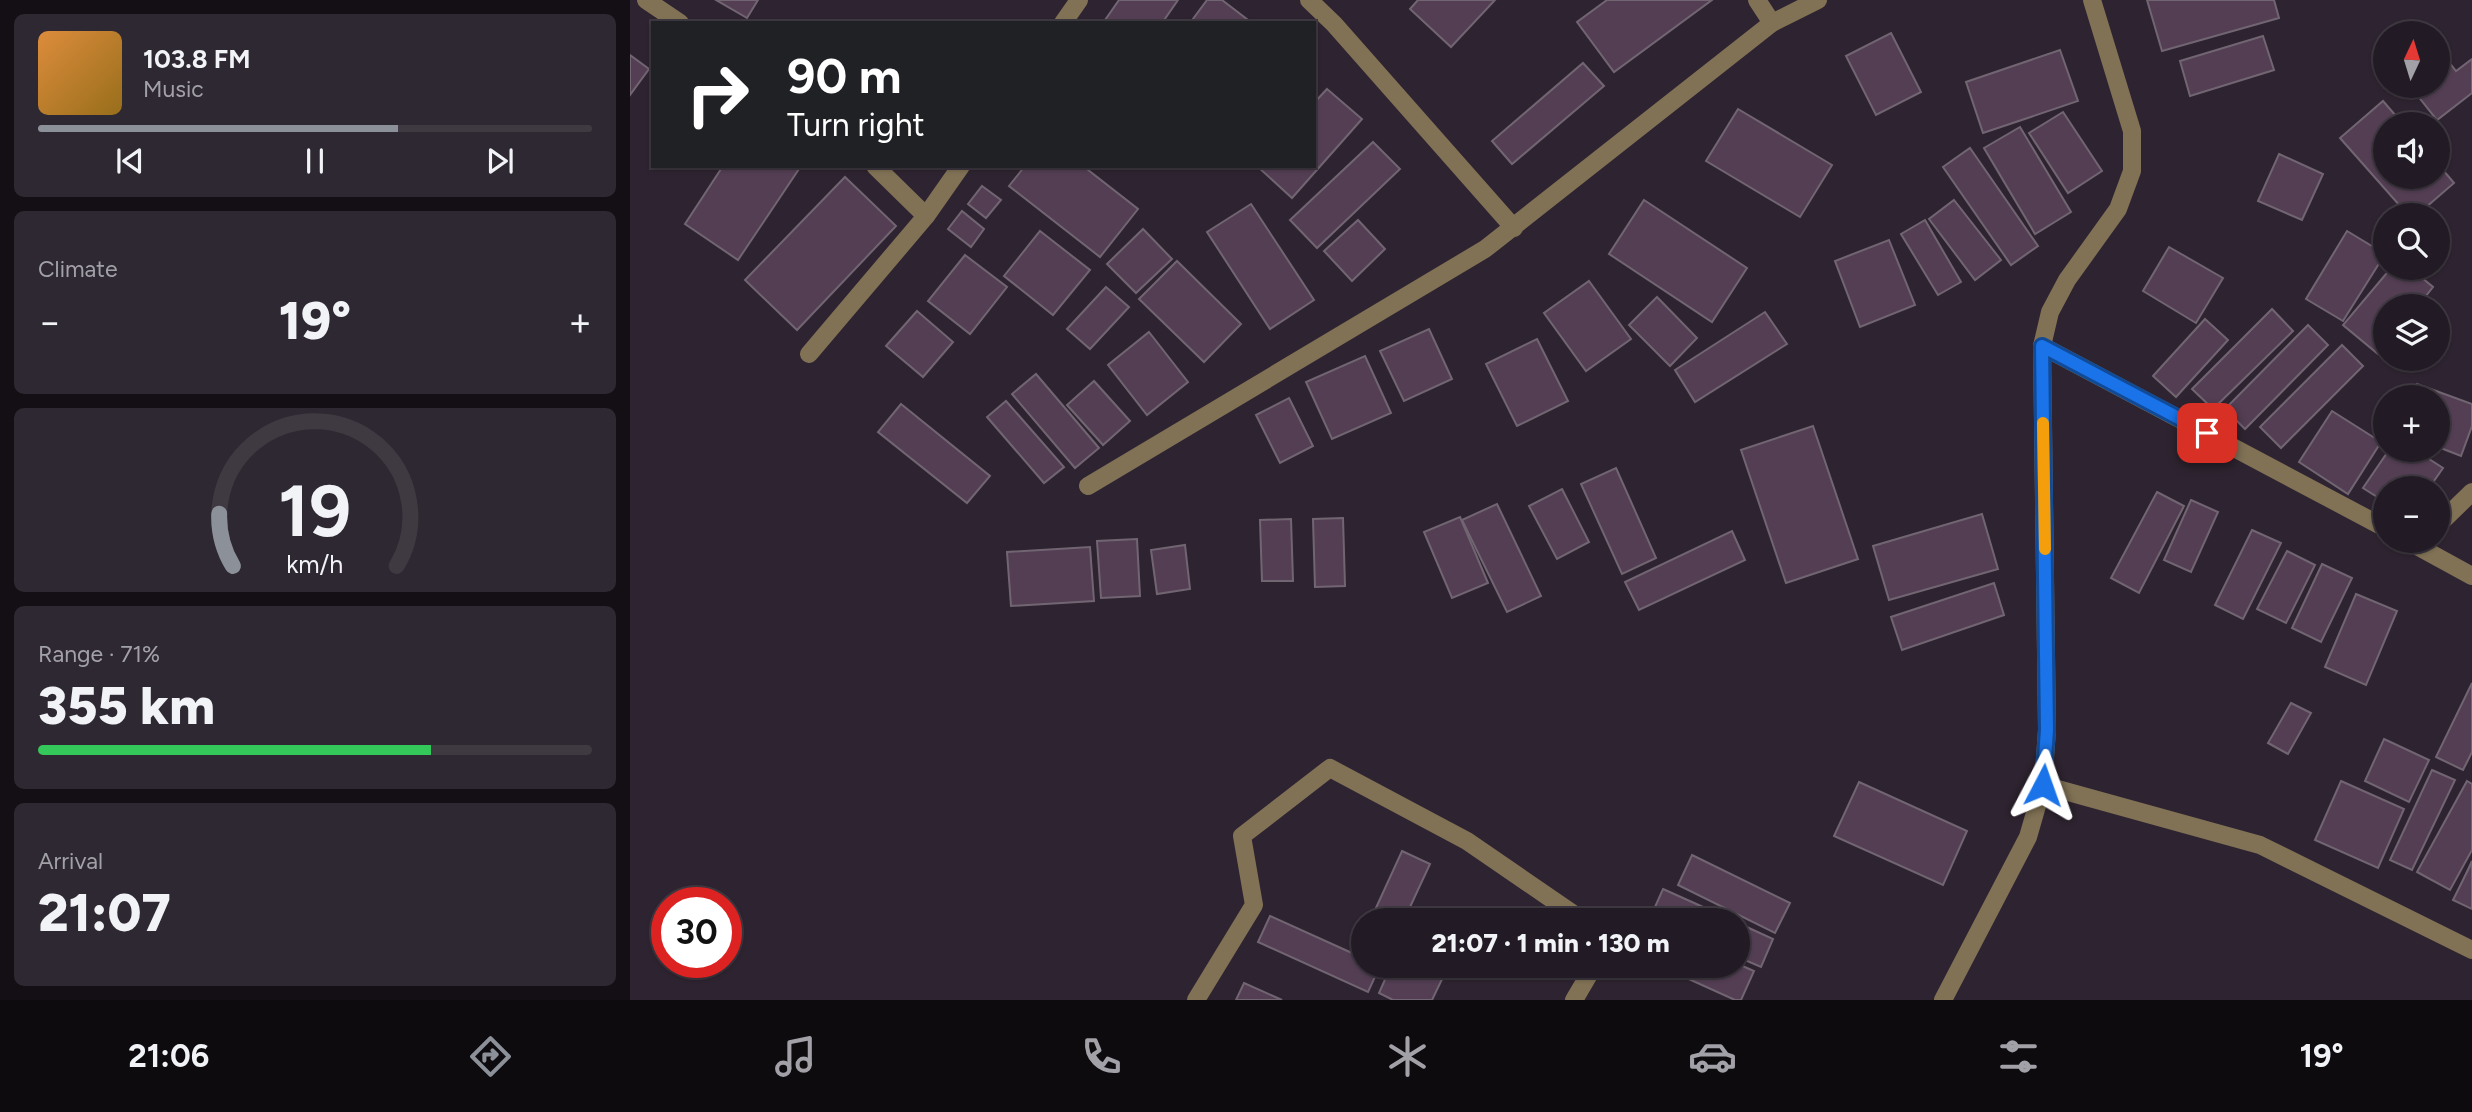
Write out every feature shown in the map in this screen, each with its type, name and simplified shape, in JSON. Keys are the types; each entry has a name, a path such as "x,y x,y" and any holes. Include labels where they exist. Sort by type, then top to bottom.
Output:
{"street":[{"path":"646,0 677,21"},
{"path":"1064,21 1079,0"},
{"path":"1309,0 1334,24 1514,228"},
{"path":"1757,0 1772,23"},
{"path":"1088,486 1485,249 1772,23 1818,0"},
{"path":"1943,1000 2028,836 2043,785 2047,730 2042,346 2050,312 2067,280 2118,209 2132,171 2132,131 2092,0"},
{"path":"878,168 926,216"},
{"path":"809,354 926,216 960,168"},
{"path":"2042,346 2373,522"},
{"path":"2450,513 2472,492"},
{"path":"2433,553 2472,576"},
{"path":"1196,1000 1254,905 1242,836 1330,768 1467,841 1565,908"},
{"path":"2043,785 2260,845 2472,950"},
{"path":"1574,1000 1587,978"}],"building":[{"path":"716,0 758,0 747,18"},
{"path":"1119,0 1178,0 1163,21 1104,21"},
{"path":"1207,0 1222,0 1249,21 1191,21"},
{"path":"1418,0 1495,0 1451,47 1410,9"},
{"path":"1607,0 1712,0 1614,72 1577,22"},
{"path":"2147,0 2274,0 2279,18 2162,51"},
{"path":"1891,33 1921,92 1876,115 1846,56"},
{"path":"2263,36 2274,70 2190,96 2180,61"},
{"path":"2060,50 2078,101 1983,133 1966,82"},
{"path":"630,55 649,69 630,95"},
{"path":"2472,59 2472,93 2447,112 2431,112 2420,98 2450,98 2450,63 2456,71"},
{"path":"1583,63 1604,86 1512,164 1492,141"},
{"path":"1327,89 1362,119 1292,198 1259,168 1316,168 1316,101"},
{"path":"2383,101 2393,112 2373,112 2373,175 2340,138"},
{"path":"1738,109 1832,165 1800,217 1706,161"},
{"path":"2063,112 2102,171 2068,193 2029,133"},
{"path":"2020,127 2071,212 2035,234 1984,148"},
{"path":"1373,142 1400,169 1317,248 1290,220"},
{"path":"1970,148 2038,246 2011,265 1943,167"},
{"path":"2279,154 2323,174 2302,220 2258,201"},
{"path":"722,168 800,168 738,260 685,224"},
{"path":"1023,168 1086,168 1138,209 1100,257 1009,186"},
{"path":"845,177 896,226 797,330 745,280"},
{"path":"982,186 1001,200 986,218 968,204"},
{"path":"2385,189 2447,189 2431,203 2397,203"},
{"path":"1644,200 1747,268 1712,322 1609,254"},
{"path":"1954,200 2001,260 1975,280 1929,219"},
{"path":"1251,204 1314,300 1270,329 1207,232"},
{"path":"962,211 984,229 971,247 948,229"},
{"path":"1358,220 1385,249 1352,281 1324,251"},
{"path":"1925,220 1961,282 1938,295 1901,234"},
{"path":"1143,229 1172,259 1136,293 1107,264"},
{"path":"1040,231 1090,270 1053,315 1004,276"},
{"path":"2347,231 2373,247 2373,273 2343,321 2306,299"},
{"path":"1889,240 1915,305 1860,327 1835,261"},
{"path":"2169,247 2223,278 2196,323 2143,291"},
{"path":"965,255 1007,287 970,334 928,301"},
{"path":"1177,261 1241,324 1204,362 1139,299"},
{"path":"2381,280 2425,280 2433,287 2427,294 2373,294 2373,350 2343,325"},
{"path":"1589,281 1631,339 1586,371 1544,313"},
{"path":"1106,287 1129,307 1090,349 1067,329"},
{"path":"1657,297 1697,338 1670,366 1629,325"},
{"path":"2272,309 2293,331 2213,409 2192,389"},
{"path":"917,311 953,342 923,377 886,346"},
{"path":"1765,312 1787,344 1695,402 1675,370"},
{"path":"2205,319 2228,340 2176,397 2153,376"},
{"path":"2308,325 2328,345 2245,429 2225,409"},
{"path":"1429,329 1452,379 1404,401 1380,351"},
{"path":"1149,332 1188,382 1147,415 1108,365"},
{"path":"1537,339 1568,401 1517,426 1486,364"},
{"path":"2342,345 2363,366 2281,448 2260,427"},
{"path":"1365,356 1391,413 1332,439 1306,382"},
{"path":"1036,374 1099,448 1075,468 1012,394"},
{"path":"1094,381 1130,421 1103,445 1067,405"},
{"path":"2450,396 2472,404 2472,426 2461,456 2450,452"},
{"path":"1289,398 1313,446 1280,463 1256,415"},
{"path":"1006,401 1064,467 1044,483 987,417"},
{"path":"901,404 990,476 967,503 878,432"},
{"path":"2332,411 2373,437 2373,455 2348,494 2299,462"},
{"path":"1813,426 1858,559 1786,583 1741,450"},
{"path":"2381,462 2434,462 2443,468 2437,476 2373,476 2373,494 2363,488"},
{"path":"1616,468 1656,558 1622,574 1581,484"},
{"path":"1562,489 1589,542 1557,559 1529,506"},
{"path":"2157,492 2184,506 2139,593 2111,578"},
{"path":"2191,500 2218,512 2191,572 2164,560"},
{"path":"1497,504 1541,596 1507,612 1462,520"},
{"path":"1982,514 1998,569 1889,600 1873,546"},
{"path":"1460,517 1488,583 1452,598 1424,532"},
{"path":"1343,518 1345,586 1315,587 1313,519"},
{"path":"1291,519 1293,581 1262,581 1260,520"},
{"path":"2252,530 2281,543 2243,619 2215,605"},
{"path":"1732,531 1745,560 1639,610 1625,582"},
{"path":"1137,539 1140,596 1101,598 1097,541"},
{"path":"1185,545 1190,589 1157,594 1151,550"},
{"path":"1090,547 1094,601 1011,606 1007,552"},
{"path":"2287,551 2315,565 2286,623 2257,609"},
{"path":"2322,564 2352,578 2321,642 2292,628"},
{"path":"1994,583 2004,615 1902,650 1891,617"},
{"path":"2356,594 2397,611 2366,685 2325,667"},
{"path":"2472,683 2472,752 2463,770 2436,757"},
{"path":"2291,703 2311,713 2288,754 2268,743"},
{"path":"2384,739 2429,760 2409,802 2365,781"},
{"path":"2432,770 2455,780 2412,870 2390,860"},
{"path":"2341,781 2404,809 2378,868 2315,840"},
{"path":"2467,781 2472,784 2472,850 2450,890 2417,872"},
{"path":"1859,782 1967,831 1943,885 1834,836"},
{"path":"1402,851 1430,864 1410,908 1376,908"},
{"path":"1692,855 1790,903 1775,933 1750,921 1750,908 1724,908 1678,885"},
{"path":"2472,861 2472,903 2456,896"},
{"path":"2472,862 2472,909 2453,900"},
{"path":"1663,889 1705,908 1654,908"},
{"path":"1270,916 1351,953 1351,978 1374,978 1368,992 1258,942"},
{"path":"1750,928 1773,939 1761,967 1750,962"},
{"path":"1750,969 1754,971 1741,1000 1735,1000 1686,978 1750,978"},
{"path":"1386,978 1443,978 1432,1000 1393,1000 1379,993"},
{"path":"1244,983 1282,1000 1236,1000"}],"slow traffic":[{"path":"2043,423 2045,549"}],"route":[{"path":"2043,785 2047,730 2042,346 2207,433"}]}
